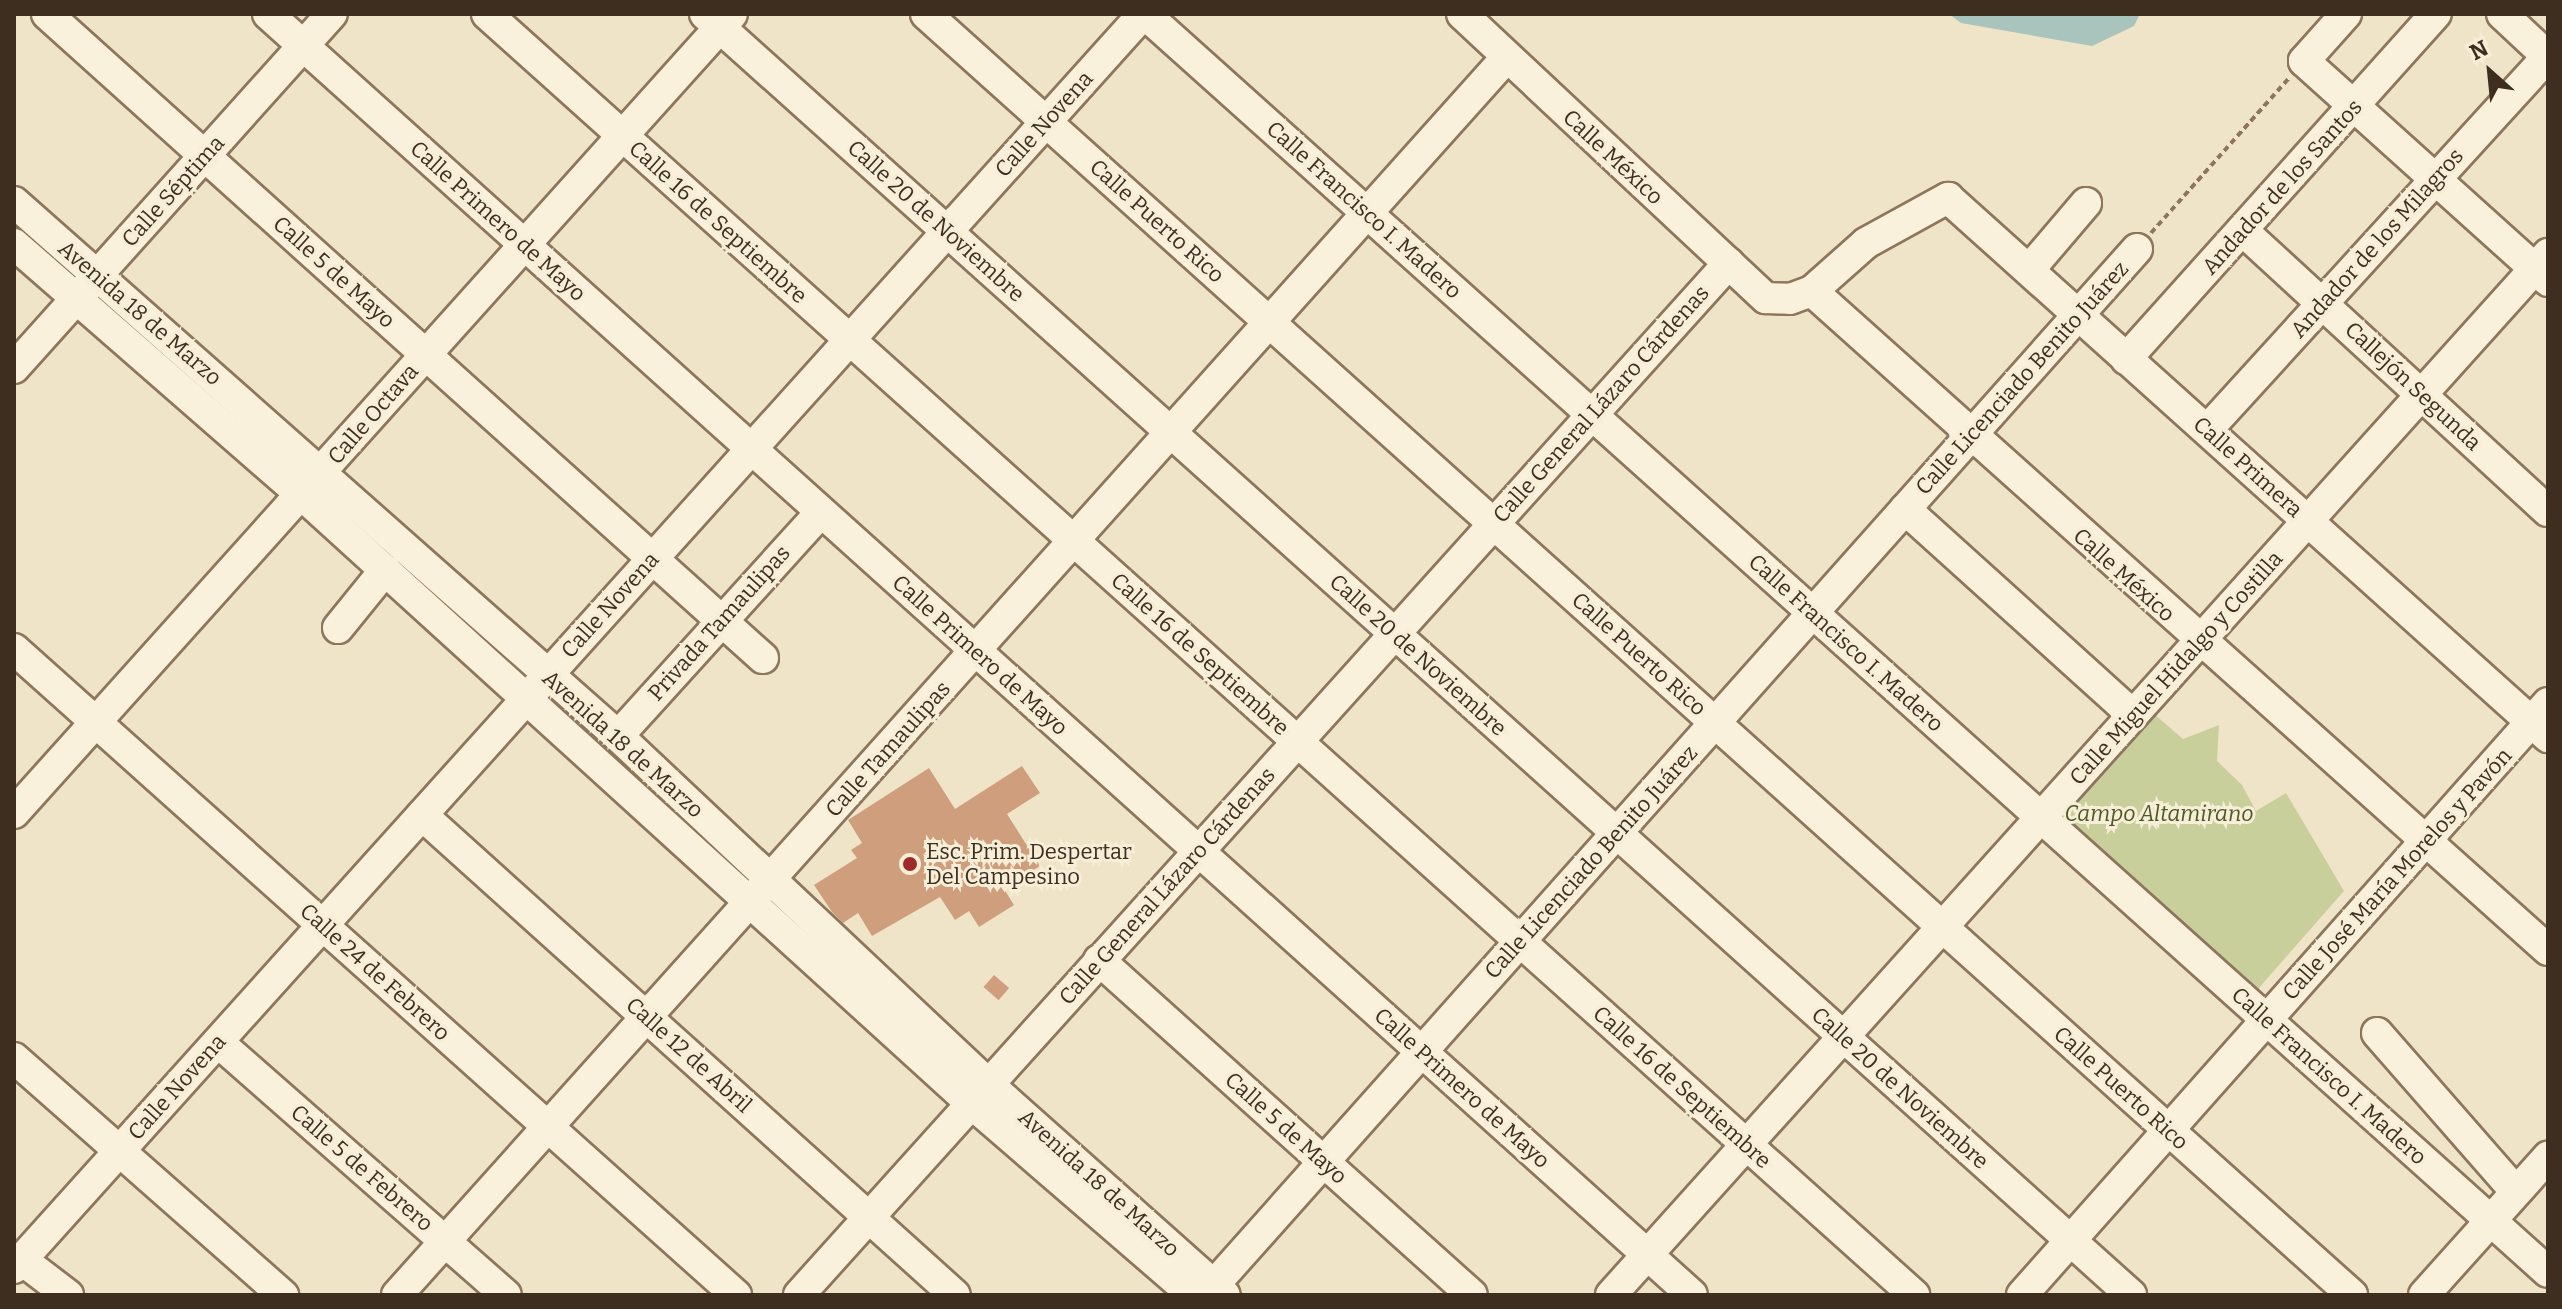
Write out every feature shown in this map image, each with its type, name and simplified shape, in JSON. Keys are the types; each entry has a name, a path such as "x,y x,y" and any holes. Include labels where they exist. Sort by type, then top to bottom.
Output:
{"street":[{"name":"Calle 5 de Mayo","path":"47,14 763,658"},
{"name":"Calle Primero de Mayo","path":"268,14 1692,1295"},
{"name":"Calle Séptima","path":"14,368 332,14"},
{"name":"Calle 16 de Septiembre","path":"487,14 1914,1295"},
{"name":"Calle Puerto Rico","path":"926,14 2352,1295"},
{"name":"Calle Novena","path":"18,1264 1144,14"},
{"name":"Calle Francisco I. Madero","path":"1144,14 2548,1272"},
{"name":"Calle México","path":"1462,14 1766,298 1790,299 1812,291 1969,437 2548,950"},
{"path":"2346,14 2304,61 2436,180 2544,268"},
{"name":"Andador de los Santos","path":"2126,359 2436,14"},
{"path":"2502,14 2548,56"},
{"name":"Calle Octava","path":"14,813 622,136 719,18"},
{"name":"Calle 20 de Noviembre","path":"719,18 947,231 2131,1295"},
{"name":"Andador de los Milagros","path":"2207,430 2548,56"},
{"name":"Calle Tamaulipas","path":"397,1295 1506,58"},
{"name":"Calle Primera","path":"1812,291 1866,243 1948,198 2308,521 2542,721"},
{"name":"Avenida 18 de Marzo","path":"14,202 322,472 749,903 980,1094 1209,1293"},
{"path":"2029,270 2086,203"},
{"name":"Callejón Segunda","path":"2242,230 2548,511"},
{"name":"Avenida 18 de Marzo","path":"14,244 74,301 301,494 385,570 537,686 618,736 771,880 980,1094"},
{"name":"Calle Licenciado Benito Juárez","path":"1209,1293 2137,249"},
{"name":"Calle General Lázaro Cárdenas","path":"799,1295 1729,263"},
{"name":"Calle Miguel Hidalgo y Costilla","path":"1611,1295 2422,394 2544,268"},
{"path":"1905,509 2133,715"},
{"name":"Privada Tamaulipas","path":"618,736 720,619 821,512"},
{"path":"338,628 385,570"},
{"name":"Calle 24 de Febrero","path":"14,649 736,1295"},
{"name":"Calle José María Morelos y Pavón","path":"2022,1295 2425,841 2542,721"},
{"name":"Calle 12 de Abril","path":"422,815 955,1295"},
{"name":"Calle 5 de Mayo","path":"1099,960 1472,1295"},
{"path":"2377,1033 2516,1192"},
{"name":"Calle 5 de Febrero","path":"218,1042 506,1295"},
{"path":"14,1058 283,1295"},
{"path":"2424,1295 2548,1157"},
{"path":"18,1264 68,1295"}],"path":[{"path":"2137,249 2304,61"}],"green space":[{"name":"Campo Altamirano","path":"2146,707 2183,739 2219,725 2217,761 2242,785 2256,811 2286,793 2344,891 2251,997 2047,819"}],"water":[{"path":"1949,14 2140,14 2134,26 2092,46 1961,23"}],"building":[{"path":"1022,766 1040,793 1007,814 1040,866 1004,889 1014,905 979,927 969,911 955,920 940,897 872,936 858,913 843,923 814,885 857,858 851,850 862,843 848,820 929,768 955,809"},
{"path":"994,975 1009,988 999,1000 984,987"}],"place":[{"name":"Esc. Prim. Despertar Del Campesino","path":"910,864"}]}
